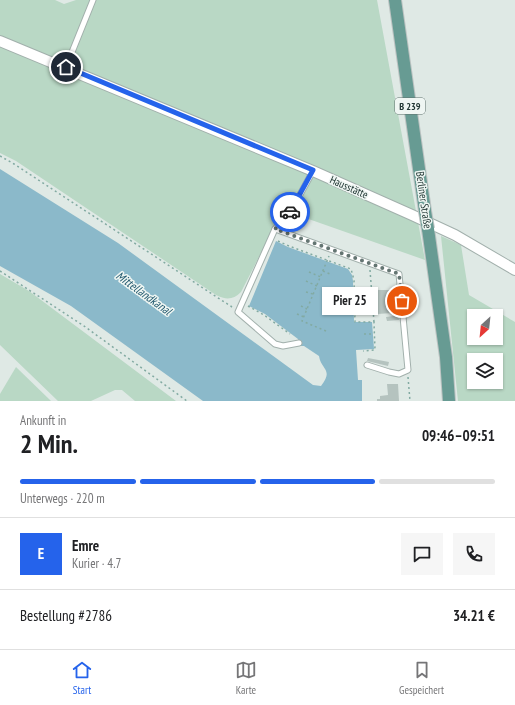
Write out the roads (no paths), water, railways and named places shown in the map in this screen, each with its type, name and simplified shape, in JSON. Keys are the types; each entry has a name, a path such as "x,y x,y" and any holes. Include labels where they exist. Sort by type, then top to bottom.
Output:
{"main road":[{"name":"Berliner Straße","path":"395,0 446,357 449,401"}],"street":[{"name":"Hausstätte","path":"0,41 313,170 455,235 515,270"}],"lane":[{"path":"66,67 93,0"},
{"path":"299,343 283,346 275,344 238,312 275,229 292,209 313,170"},
{"path":"275,229 399,274 408,370 399,374 367,365"}],"water":[{"name":"Mittellandkanal","path":"0,169 118,243 313,385 321,386 327,373 320,361 319,356 304,346 300,346 298,339 265,314 249,306 276,241 288,247 348,269 352,275 353,281 354,322 372,322 374,349 356,350 358,380 362,380 362,401 203,401 71,306 0,266"}],"place":[{"name":"Pier 25","path":"402,301"}]}
